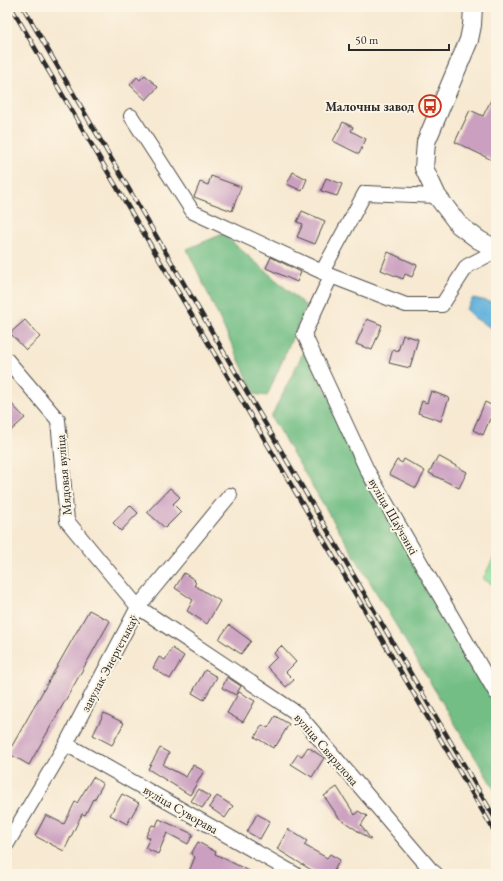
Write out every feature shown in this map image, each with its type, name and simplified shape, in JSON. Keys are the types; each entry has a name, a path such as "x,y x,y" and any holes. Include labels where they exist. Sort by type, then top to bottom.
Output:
{"street":[{"path":"473,7 472,25 468,40 426,142 424,168 436,196 459,225 479,240 496,250"},
{"path":"131,116 192,212 327,274 406,305 442,305 466,266 496,250"},
{"path":"327,274 365,193 436,196"},
{"name":"вуліца Шаўчэнкі","path":"327,274 304,334 367,470 496,692"},
{"name":"Мядовая вуліца","path":"7,360 58,420 67,521 138,606"},
{"name":"завулак Энергетыкаў","path":"7,844 66,744 138,606 230,495"},
{"name":"вуліца Свярдлова","path":"138,606 298,714 436,874"},
{"name":"вуліца Суворава","path":"66,744 295,874"}],"green space":[{"path":"223,234 306,306 267,396 255,394 187,249"},
{"path":"304,351 496,700 496,792 271,417"},
{"path":"496,553 496,586 483,579"}],"water":[{"path":"473,298 496,303 496,331 473,317 466,309"}],"building":[{"path":"145,75 158,87 146,100 130,85 137,77 140,80"},
{"path":"496,90 496,162 455,142 470,110 483,116"},
{"path":"343,122 353,127 351,131 366,139 359,154 333,141"},
{"path":"293,172 307,179 302,191 287,184"},
{"path":"211,176 241,187 232,211 194,197 200,182 208,185"},
{"path":"326,178 342,184 337,196 321,191"},
{"path":"302,211 325,221 315,244 297,237 303,224 297,222"},
{"path":"388,252 417,265 412,277 405,274 403,279 381,270"},
{"path":"271,257 301,272 297,282 266,268"},
{"path":"367,319 382,325 372,350 356,344"},
{"path":"25,320 40,337 26,350 10,333"},
{"path":"403,335 418,339 410,368 389,363 393,349 398,351"},
{"path":"431,391 449,398 441,421 418,413 422,401 427,403"},
{"path":"7,399 25,418 7,434"},
{"path":"485,402 495,407 483,435 473,430"},
{"path":"438,456 467,472 459,488 429,473"},
{"path":"404,459 425,471 416,488 389,474 397,460 402,463"},
{"path":"170,488 180,497 173,504 181,512 165,528 147,512"},
{"path":"130,505 138,513 121,531 113,523"},
{"path":"184,573 195,580 194,581 196,583 194,585 220,601 207,624 187,611 193,600 175,588"},
{"path":"89,610 110,621 29,765 8,753"},
{"path":"229,625 251,641 241,654 219,639"},
{"path":"281,646 296,662 286,672 294,680 286,687 267,667 277,657 274,653"},
{"path":"172,648 184,656 170,679 153,668 159,657 165,660"},
{"path":"205,670 217,677 204,700 192,693"},
{"path":"227,677 241,686 236,695 222,688"},
{"path":"239,692 255,701 243,722 227,713"},
{"path":"104,713 124,723 112,745 93,735"},
{"path":"275,716 289,724 276,746 275,745 273,748 255,737 262,725 268,728"},
{"path":"308,747 324,758 312,777 291,764 298,754 302,756"},
{"path":"160,748 169,753 163,765 186,777 193,765 204,771 190,795 148,769"},
{"path":"93,777 103,784 85,815 82,814 64,851 35,836 46,815 64,824 75,802 77,803"},
{"path":"337,787 355,815 358,811 367,816 361,825 371,840 339,818 324,796"},
{"path":"199,789 210,797 202,808 191,801"},
{"path":"122,794 139,803 127,824 110,815"},
{"path":"217,796 233,806 225,818 209,807"},
{"path":"257,814 270,821 260,839 247,832"},
{"path":"159,819 193,834 188,844 167,833 158,854 145,848 150,838 146,836 152,825 156,826"},
{"path":"288,829 307,841 304,845 327,858 330,854 340,860 332,874 318,874 277,849"},
{"path":"198,842 216,852 215,854 255,874 188,874 195,857 191,854"}],"railway":[{"path":"11,7 496,834"},
{"path":"23,7 496,820"}],"place":[{"name":"Малочны завод","path":"430,106"}]}
